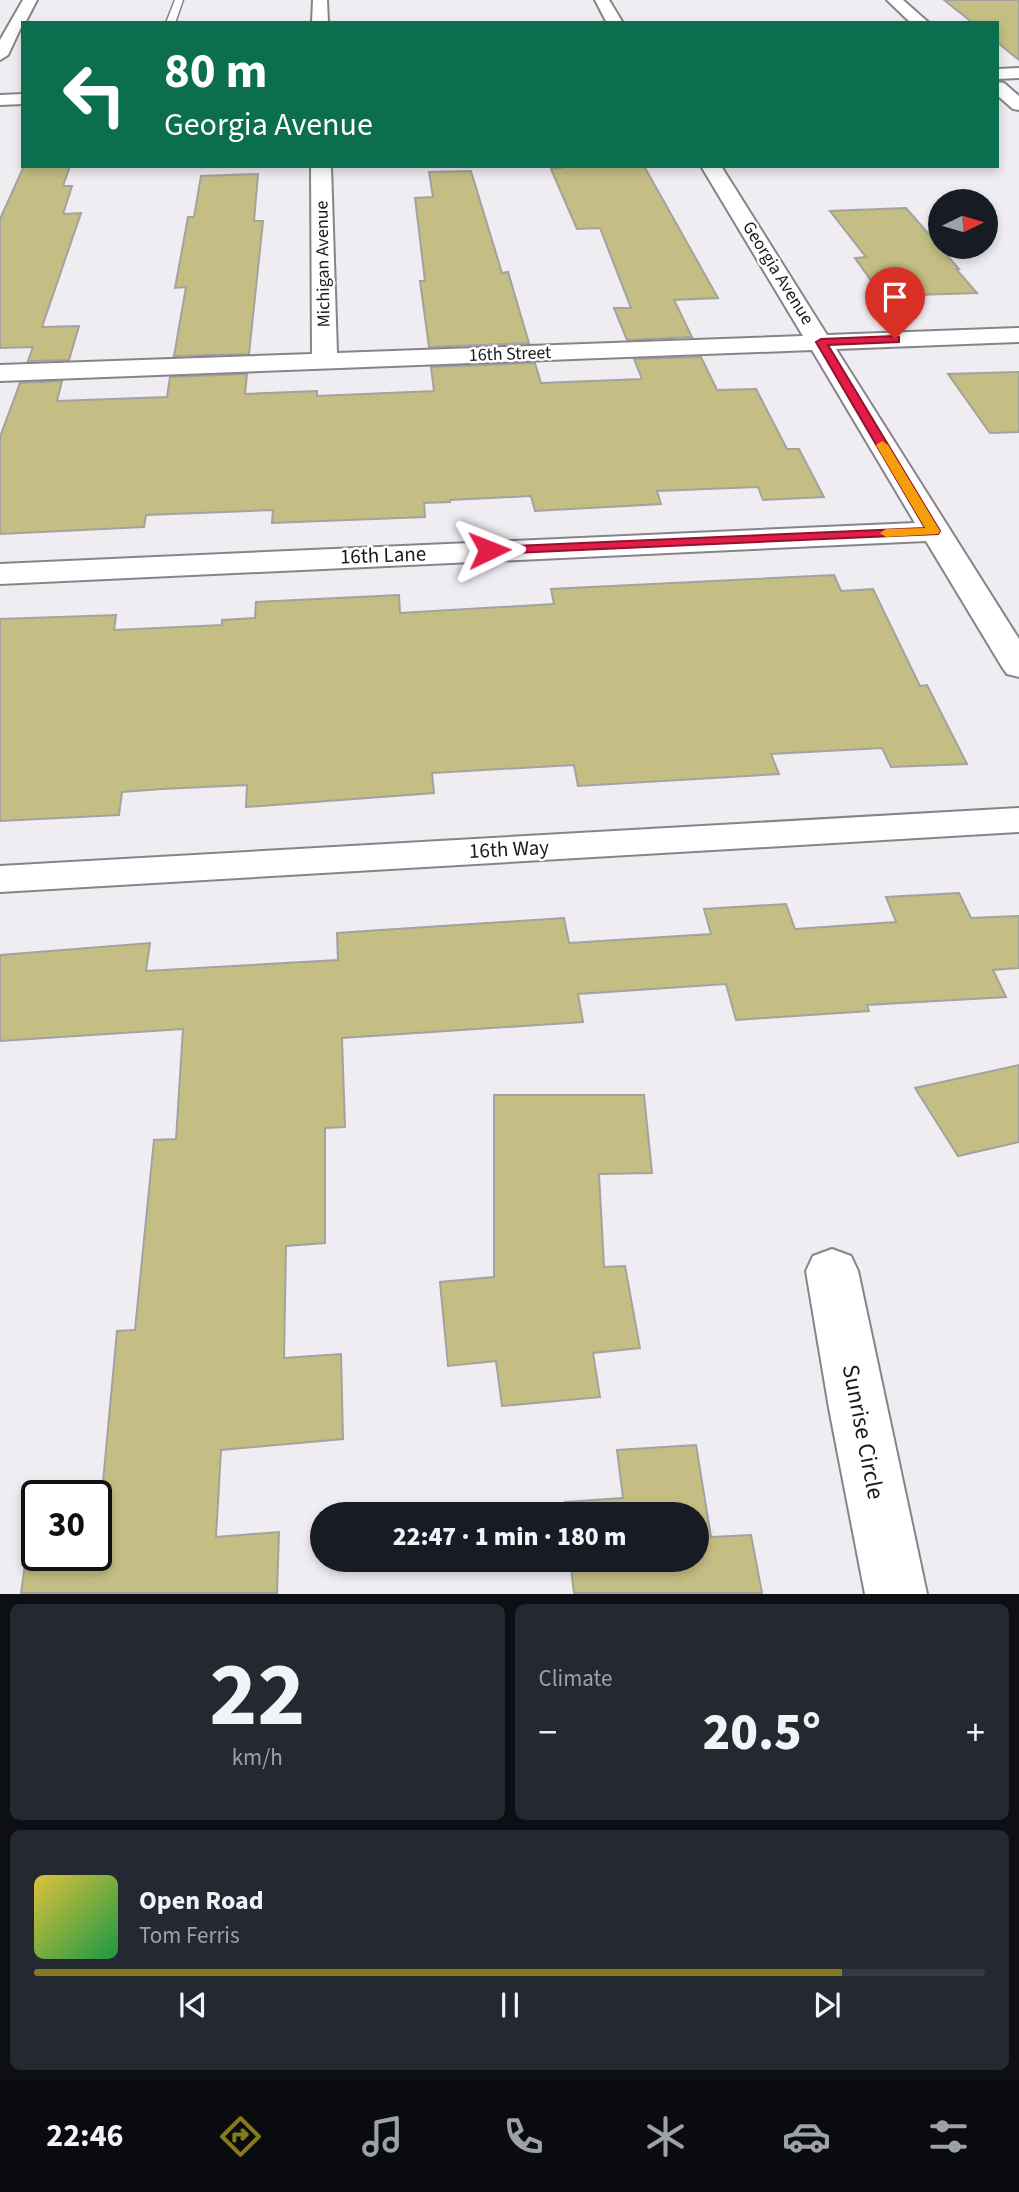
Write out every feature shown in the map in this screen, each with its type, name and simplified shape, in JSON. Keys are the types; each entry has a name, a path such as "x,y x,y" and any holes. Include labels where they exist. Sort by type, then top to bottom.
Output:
{"street":[{"path":"0,55 30,0"},
{"path":"320,0 320,21"},
{"path":"602,0 614,21"},
{"path":"894,0 919,21"},
{"path":"999,74 1019,73"},
{"path":"999,88 1019,105"},
{"path":"0,100 21,99"},
{"name":"Michigan Avenue","path":"321,168 325,362"},
{"name":"Georgia Avenue","path":"712,168 1019,667"},
{"name":"16th Street","path":"0,373 1019,335"},
{"name":"16th Lane","path":"0,574 934,531"},
{"name":"16th Way","path":"0,879 1019,820"},
{"name":"Sunrise Circle","path":"832,1271 857,1408 896,1594"}],"lane":[{"path":"171,21 179,0"}],"building":[{"path":"944,0 1019,0 1019,60 999,44 999,21 970,21"},
{"path":"23,168 69,168 63,186 72,186 63,214 81,213 42,327 79,326 69,360 28,361 33,347 0,348 0,219"},
{"path":"645,168 718,298 674,300 692,337 627,340 614,308 631,308 600,228 577,229 551,169"},
{"path":"471,171 502,273 508,272 529,343 429,347 420,281 425,281 415,198 433,197 429,172"},
{"path":"258,174 254,221 263,221 249,354 174,356 186,287 175,288 188,217 194,217 201,176"},
{"path":"906,208 928,233 928,259 950,259 977,293 882,296 855,258 866,257 830,211"},
{"path":"701,357 717,390 756,389 787,449 799,449 824,497 763,500 758,487 657,491 661,504 535,511 531,496 424,503 425,517 272,523 273,510 146,515 144,527 0,534 0,437 20,383 62,381 57,401 167,397 170,377 247,374 245,394 317,391 317,396 434,391 431,367 535,363 541,383 642,379 634,359"},
{"path":"1019,372 1019,432 990,433 948,374"},
{"path":"834,575 841,591 873,589 920,686 927,685 967,764 891,767 882,748 771,754 779,774 578,786 574,765 432,773 434,793 246,807 247,785 162,789 122,792 119,815 0,821 0,619 116,615 114,630 222,625 222,620 255,618 256,602 399,595 400,613 554,604 551,589"},
{"path":"959,893 971,918 1019,916 1019,968 993,970 1006,997 867,1005 869,1011 736,1020 726,984 578,994 583,1022 342,1038 345,1127 325,1128 325,1243 286,1246 284,1358 341,1354 343,1439 221,1450 216,1537 279,1532 277,1593 21,1593 24,1571 112,1571 112,1480 103,1480 117,1331 135,1330 154,1140 176,1139 183,1029 0,1041 0,955 150,943 146,971 338,960 337,933 564,918 569,943 711,934 704,909 786,904 795,929 896,922 886,897"},
{"path":"1019,1065 1019,1142 958,1156 915,1088"},
{"path":"494,1095 644,1095 652,1173 599,1174 604,1267 625,1266 640,1348 593,1353 600,1397 502,1406 496,1361 448,1366 440,1282 494,1277"},
{"path":"696,1445 705,1502 565,1502 623,1498 617,1450"},
{"path":"709,1525 711,1537 751,1535 762,1593 574,1593 572,1572 709,1572"}],"slow traffic":[{"path":"882,445 934,531 886,533"}],"route":[{"path":"489,550 934,531 821,342 895,339"}]}
